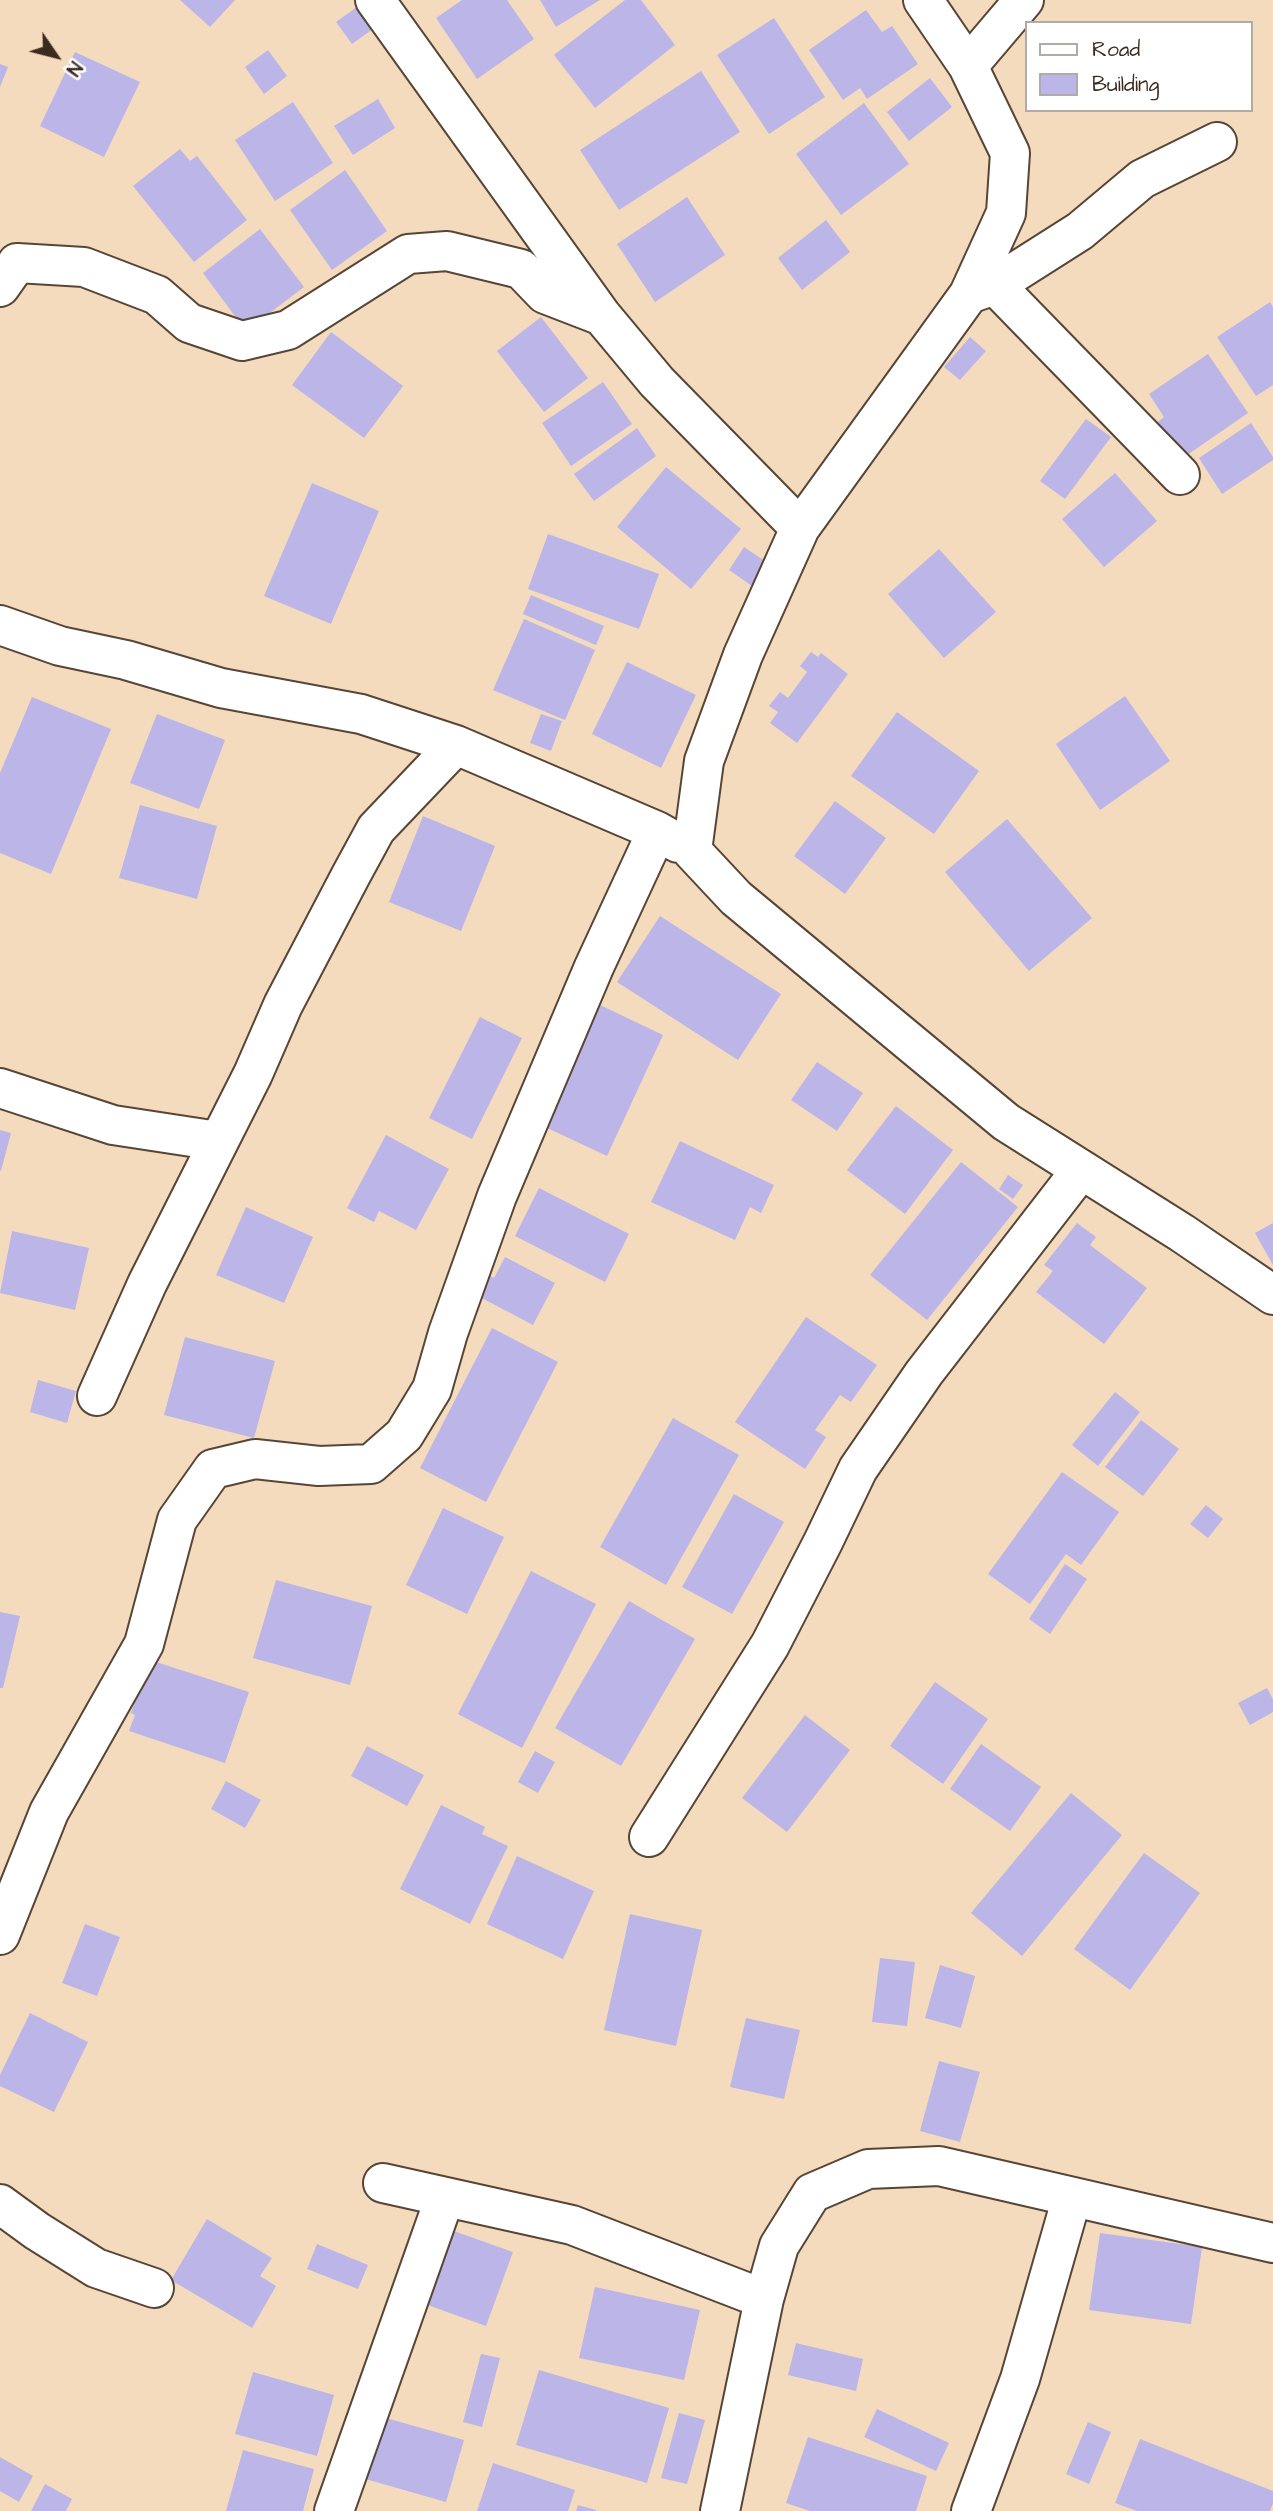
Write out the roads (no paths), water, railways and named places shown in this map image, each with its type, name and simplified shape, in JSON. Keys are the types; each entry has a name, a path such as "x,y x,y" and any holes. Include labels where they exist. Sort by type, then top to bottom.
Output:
{"street":[{"path":"376,0 602,316 657,382 800,528"},
{"path":"692,851 704,761 743,655 800,528 982,290 1006,213 1010,153 968,66 923,0"},
{"path":"968,66 1024,0"},
{"path":"982,290 1080,231 1142,179 1217,142"},
{"path":"0,287 17,263 84,267 158,295 189,323 242,341 288,330 408,254 447,251 521,269 545,294 602,316"},
{"path":"982,290 1180,475"},
{"path":"0,625 60,646 126,660 221,688 361,714 456,745 657,831 692,851 736,898 1006,1122 1182,1233 1273,1295"},
{"path":"97,1396 147,1284 253,1074 283,1005 376,829 456,745"},
{"path":"0,1936 50,1812 144,1644 177,1520 213,1469 255,1459 319,1466 371,1464 404,1435 432,1389 447,1333 497,1196 594,967 657,831"},
{"path":"0,1088 113,1125 218,1141"},
{"path":"649,1837 770,1646 858,1469 924,1373 1081,1170"},
{"path":"720,2511 764,2299 779,2246 812,2193 868,2169 939,2166 1273,2243"},
{"path":"383,2183 572,2225 764,2299"},
{"path":"334,2511 445,2197"},
{"path":"971,2511 1020,2379 1072,2197"},
{"path":"0,2204 96,2268 154,2288"}]}
